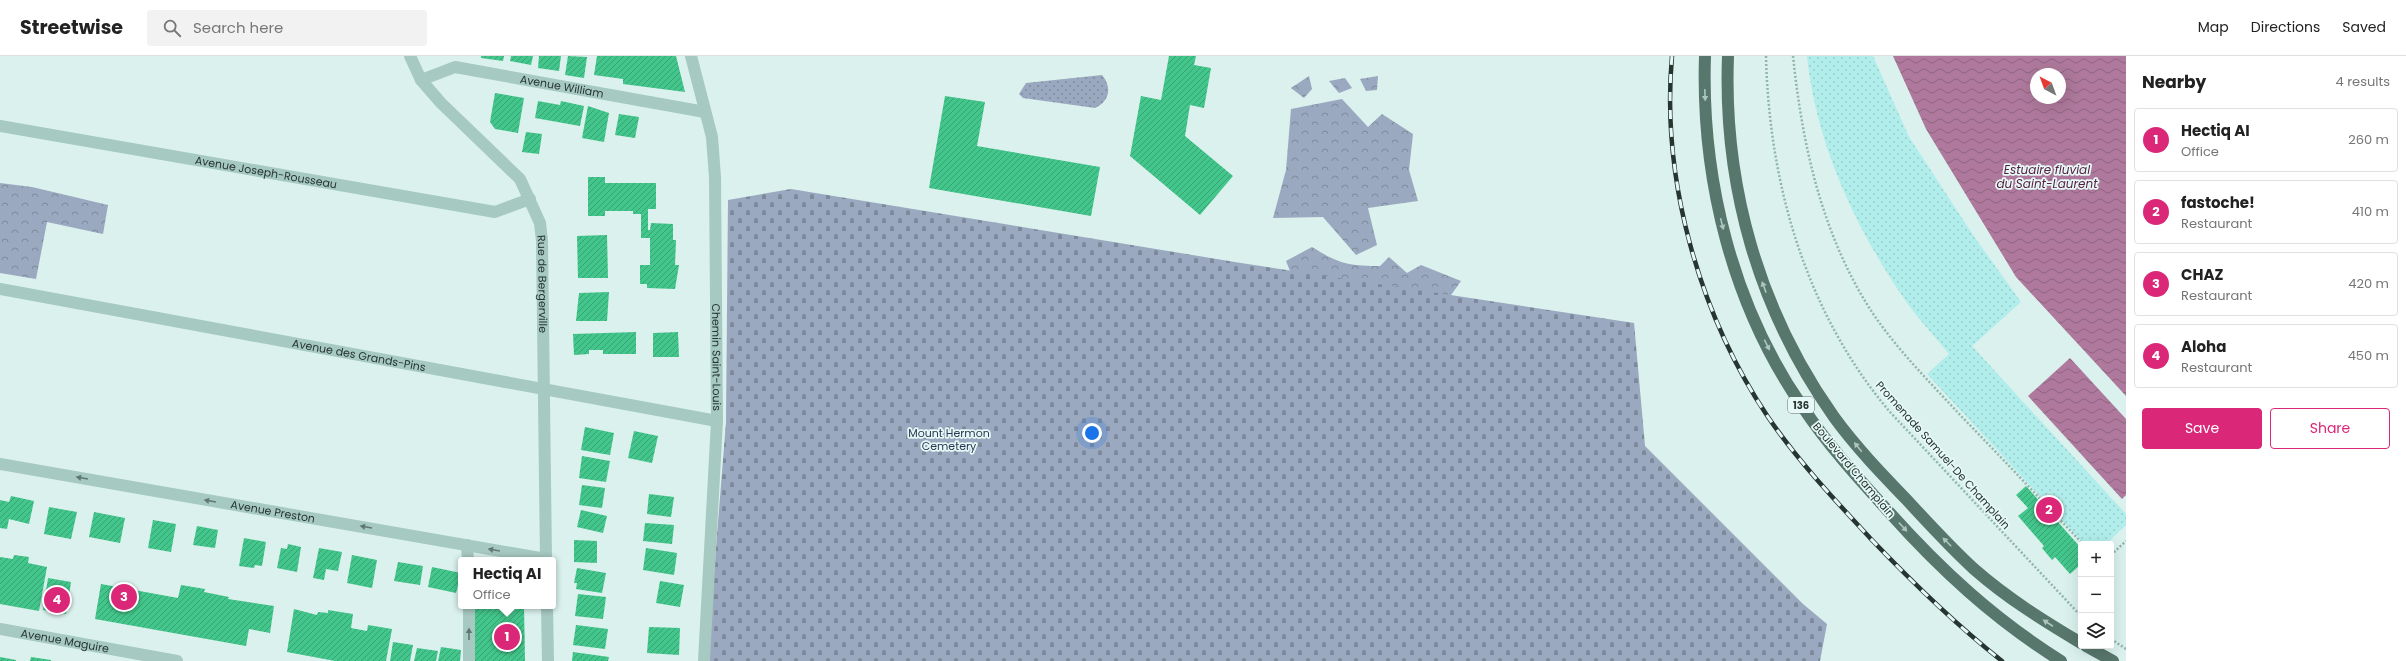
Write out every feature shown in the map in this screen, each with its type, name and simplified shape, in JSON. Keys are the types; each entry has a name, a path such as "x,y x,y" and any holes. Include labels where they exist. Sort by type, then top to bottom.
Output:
{"main road":[{"name":"Boulevard Champlain","path":"1705,56 1706,114 1711,167 1721,222 1736,274 1755,320 1786,380 1826,440 1911,537 1972,596 2011,628 2061,661"},
{"name":"Boulevard Champlain","path":"1728,56 1727,85 1730,148 1751,250 1771,306 1814,386 1861,450 1974,569 2028,610 2078,641"},
{"path":"2091,649 2113,661"}],"street":[{"name":"Rue de Bergerville","path":"410,56 420,80 441,103 520,179 540,223 542,241 546,557"},
{"name":"Chemin Saint-Louis","path":"691,56 712,137 715,177 717,421 704,661"},
{"name":"Avenue William","path":"420,80 454,67 705,112"},
{"name":"Avenue Joseph-Rousseau","path":"0,126 495,212 530,199"},
{"name":"Avenue des Grands-Pins","path":"0,289 717,421"},
{"name":"Avenue Preston","path":"0,464 535,557"},
{"path":"467,545 468,557"},
{"path":"469,609 469,661"},
{"path":"547,609 548,661"},
{"name":"Avenue Maguire","path":"0,629 150,659 177,661"}],"path":[{"name":"Promenade Samuel-De Champlain","path":"1766,56 1770,130 1778,178 1789,220 1805,269 1846,351 1873,392 1890,412 2078,613"},
{"path":"1793,56 1798,107 1808,159 1824,213 1844,261 1866,301 1888,334 1928,380 2081,541"},
{"path":"2114,552 2126,541"},
{"path":"2114,641 2126,649"}],"green space":[{"path":"1102,75 1107,84 1108,93 1104,102 1095,108 1023,98 1019,94 1026,83"},
{"path":"1309,76 1312,89 1304,98 1291,88"},
{"path":"1378,76 1377,90 1366,91 1360,79"},
{"path":"1345,78 1352,88 1339,93 1329,81"},
{"path":"1342,99 1368,127 1382,114 1413,134 1409,170 1418,201 1368,208 1377,245 1356,255 1323,217 1273,218 1286,170 1291,109"},
{"path":"0,183 32,187 108,205 103,234 47,222 36,279 0,273"},
{"name":"Mount Hermon Cemetery","path":"791,189 1241,263 1634,323 1645,446 1803,604 1827,624 1820,661 707,661 726,422 728,200"},
{"path":"1312,247 1344,263 1380,266 1389,257 1407,273 1421,265 1461,281 1437,315 1296,286 1286,261"}],"sand":[{"path":"1807,56 1873,56 1909,137 1975,238 2021,302 1972,346 2126,514 2126,525 2109,541 2081,541 1927,374 1949,354 1919,319 1903,297 1885,270 1853,212 1828,152 1812,88"}],"water":[{"name":"Estuaire fluvial du Saint-Laurent","path":"1893,56 2126,56 2126,396 2016,277 1926,129"},
{"path":"2070,358 2126,419 2126,495 2122,499 2028,396"}],"building":[{"path":"481,56 504,56 503,61 481,58"},
{"path":"511,56 533,56 531,65 510,61"},
{"path":"539,56 561,56 559,71 538,68"},
{"path":"568,56 587,57 584,78 565,75"},
{"path":"597,56 676,56 685,92 623,84 623,79 594,75"},
{"path":"1169,56 1196,56 1194,65 1211,68 1204,108 1190,105 1185,136 1233,176 1200,215 1130,156 1141,96 1161,100"},
{"path":"495,93 524,98 518,133 495,129 490,122"},
{"path":"945,96 985,102 977,146 1100,167 1091,216 929,188"},
{"path":"538,101 560,105 561,101 584,106 580,126 535,118"},
{"path":"588,106 609,113 604,142 582,138"},
{"path":"619,114 639,117 635,138 615,135"},
{"path":"526,132 542,134 539,154 522,152"},
{"path":"588,177 605,177 605,183 656,183 656,209 648,209 648,230 650,230 651,223 673,224 673,240 676,240 675,265 679,265 675,289 647,288 647,284 640,284 640,265 650,265 650,238 641,238 641,214 633,214 633,211 605,211 605,216 588,216"},
{"path":"607,235 608,278 578,278 577,236"},
{"path":"609,292 607,321 576,321 579,293"},
{"path":"636,332 636,354 603,354 603,350 589,350 589,354 574,355 573,334"},
{"path":"678,332 679,357 653,357 653,333"},
{"path":"585,427 614,433 610,455 581,450"},
{"path":"634,431 658,436 652,463 628,458"},
{"path":"582,456 610,461 606,482 579,478"},
{"path":"582,485 605,488 602,508 579,505"},
{"path":"2026,486 2078,545 2078,567 2070,574 2055,557 2052,560 2042,548 2044,546 2018,516 2028,508 2016,495"},
{"path":"649,494 674,497 671,517 647,514"},
{"path":"11,496 34,501 29,524 9,519 7,529 0,528 0,500 9,502"},
{"path":"49,507 77,512 71,539 44,534"},
{"path":"581,510 607,516 603,533 577,527"},
{"path":"94,512 125,518 120,543 89,537"},
{"path":"153,520 176,524 171,552 148,548"},
{"path":"645,523 674,525 672,544 643,541"},
{"path":"197,526 218,530 215,548 193,545"},
{"path":"244,538 266,542 262,566 255,565 254,568 239,566"},
{"path":"574,540 597,541 597,563 574,562"},
{"path":"288,544 301,547 297,572 277,568 281,548 287,549"},
{"path":"319,548 342,552 338,571 326,569 324,580 313,578"},
{"path":"646,548 677,553 674,575 643,570"},
{"path":"14,555 29,557 28,563 47,567 39,611 0,604 0,557 13,559"},
{"path":"352,555 377,560 372,588 347,583"},
{"path":"398,562 423,566 420,585 394,581"},
{"path":"432,567 458,572 458,585 456,593 428,587"},
{"path":"577,568 606,573 602,593 576,589 577,583 574,583"},
{"path":"48,578 71,582 66,614 43,610"},
{"path":"660,581 684,585 680,607 656,603"},
{"path":"101,584 178,598 181,585 205,589 204,592 229,597 228,599 274,606 270,633 249,629 246,646 95,619"},
{"path":"578,594 606,597 603,619 575,616"},
{"path":"294,609 317,615 318,612 328,613 328,610 353,614 351,628 367,631 368,625 392,629 386,661 335,661 287,652"},
{"path":"472,609 524,609 525,661 473,661"},
{"path":"576,625 608,629 605,649 573,645"},
{"path":"649,627 680,628 679,655 647,653"},
{"path":"393,642 413,645 410,661 390,661"},
{"path":"441,647 461,650 460,661 438,661"},
{"path":"417,648 438,651 436,661 414,661"},
{"path":"573,652 609,657 608,661 572,661"},
{"path":"0,657 16,660 16,661 0,661"},
{"path":"31,657 51,660 51,661 30,661"}],"railway":[{"path":"1672,56 1670,103 1673,150 1679,197 1690,244 1704,290 1722,334 1744,377 1768,417 1804,464 1843,509 1934,602 2002,661"}],"place":[{"name":"fastoche!","path":"2049,510"},
{"name":"CHAZ","path":"124,597"},
{"name":"Aloha","path":"57,600"},
{"name":"Hectiq AI","path":"507,637"}]}
